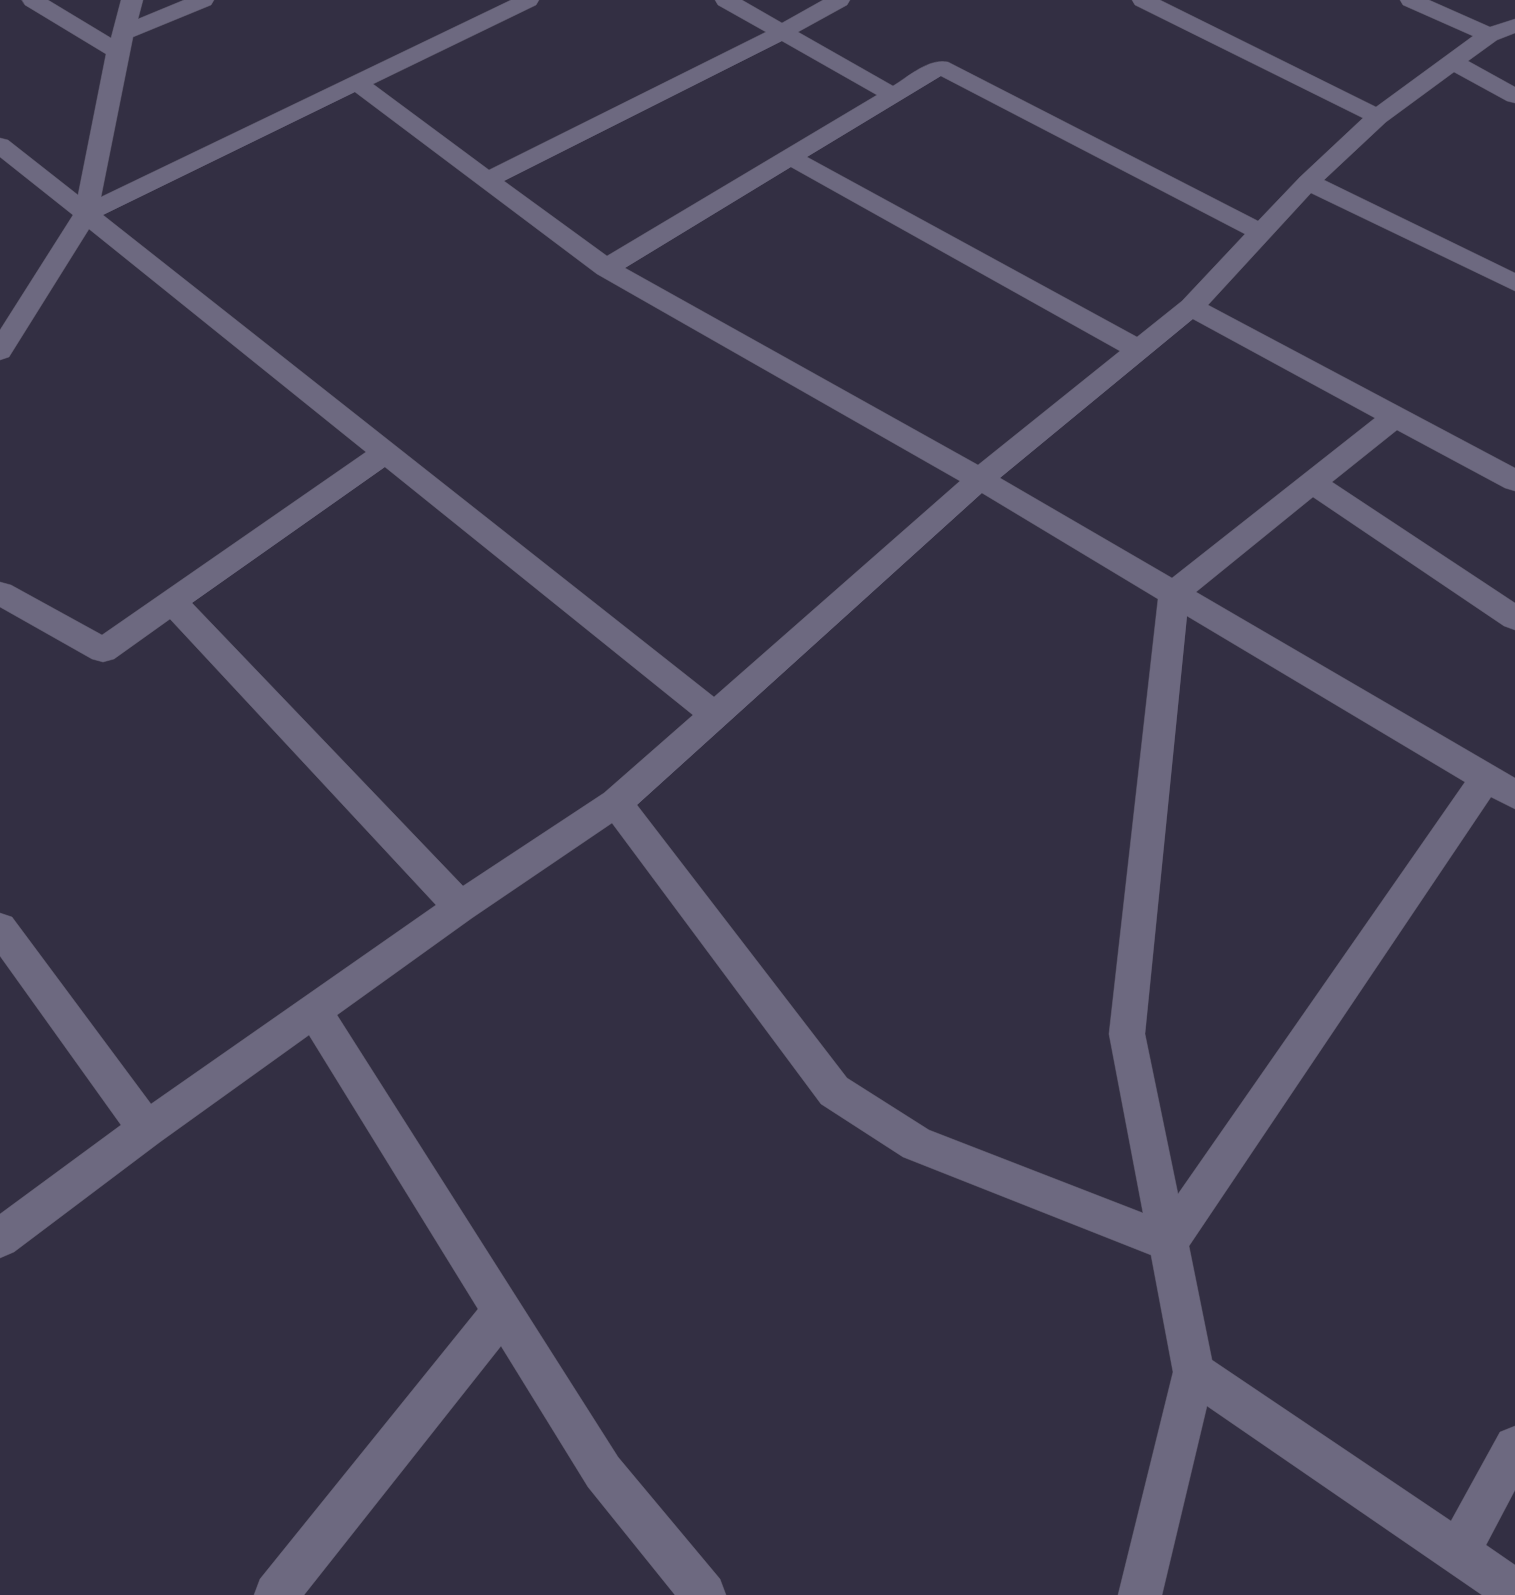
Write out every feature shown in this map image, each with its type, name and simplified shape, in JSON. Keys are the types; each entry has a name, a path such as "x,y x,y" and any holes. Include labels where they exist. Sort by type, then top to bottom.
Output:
{"street":[{"path":"33,0 121,42"},
{"path":"0,351 86,214 121,42 132,0"},
{"path":"121,42 203,0"},
{"path":"86,214 528,0"},
{"path":"726,0 892,96"},
{"path":"487,180 782,32 840,0"},
{"path":"1143,0 1378,117"},
{"path":"1411,0 1502,30"},
{"path":"0,1238 147,1129 460,907 616,803 980,479 1191,307 1308,182 1378,117 1451,61 1502,30"},
{"path":"1451,61 1515,96"},
{"path":"606,268 940,67 1260,232"},
{"path":"357,83 606,268 980,479 1500,786 1168,1242"},
{"path":"0,145 715,715"},
{"path":"790,157 1139,350"},
{"path":"1308,182 1515,283"},
{"path":"1191,307 1515,481"},
{"path":"1140,1595 1194,1372 1127,1034 1174,593 1395,417"},
{"path":"0,592 103,650 386,452"},
{"path":"1313,483 1515,618"},
{"path":"172,601 460,907"},
{"path":"616,803 834,1091 916,1144 1168,1242"},
{"path":"0,928 147,1129"},
{"path":"314,1011 603,1472 704,1595"},
{"path":"276,1595 502,1312"},
{"path":"1194,1372 1515,1591"},
{"path":"1458,1552 1515,1448"}]}
